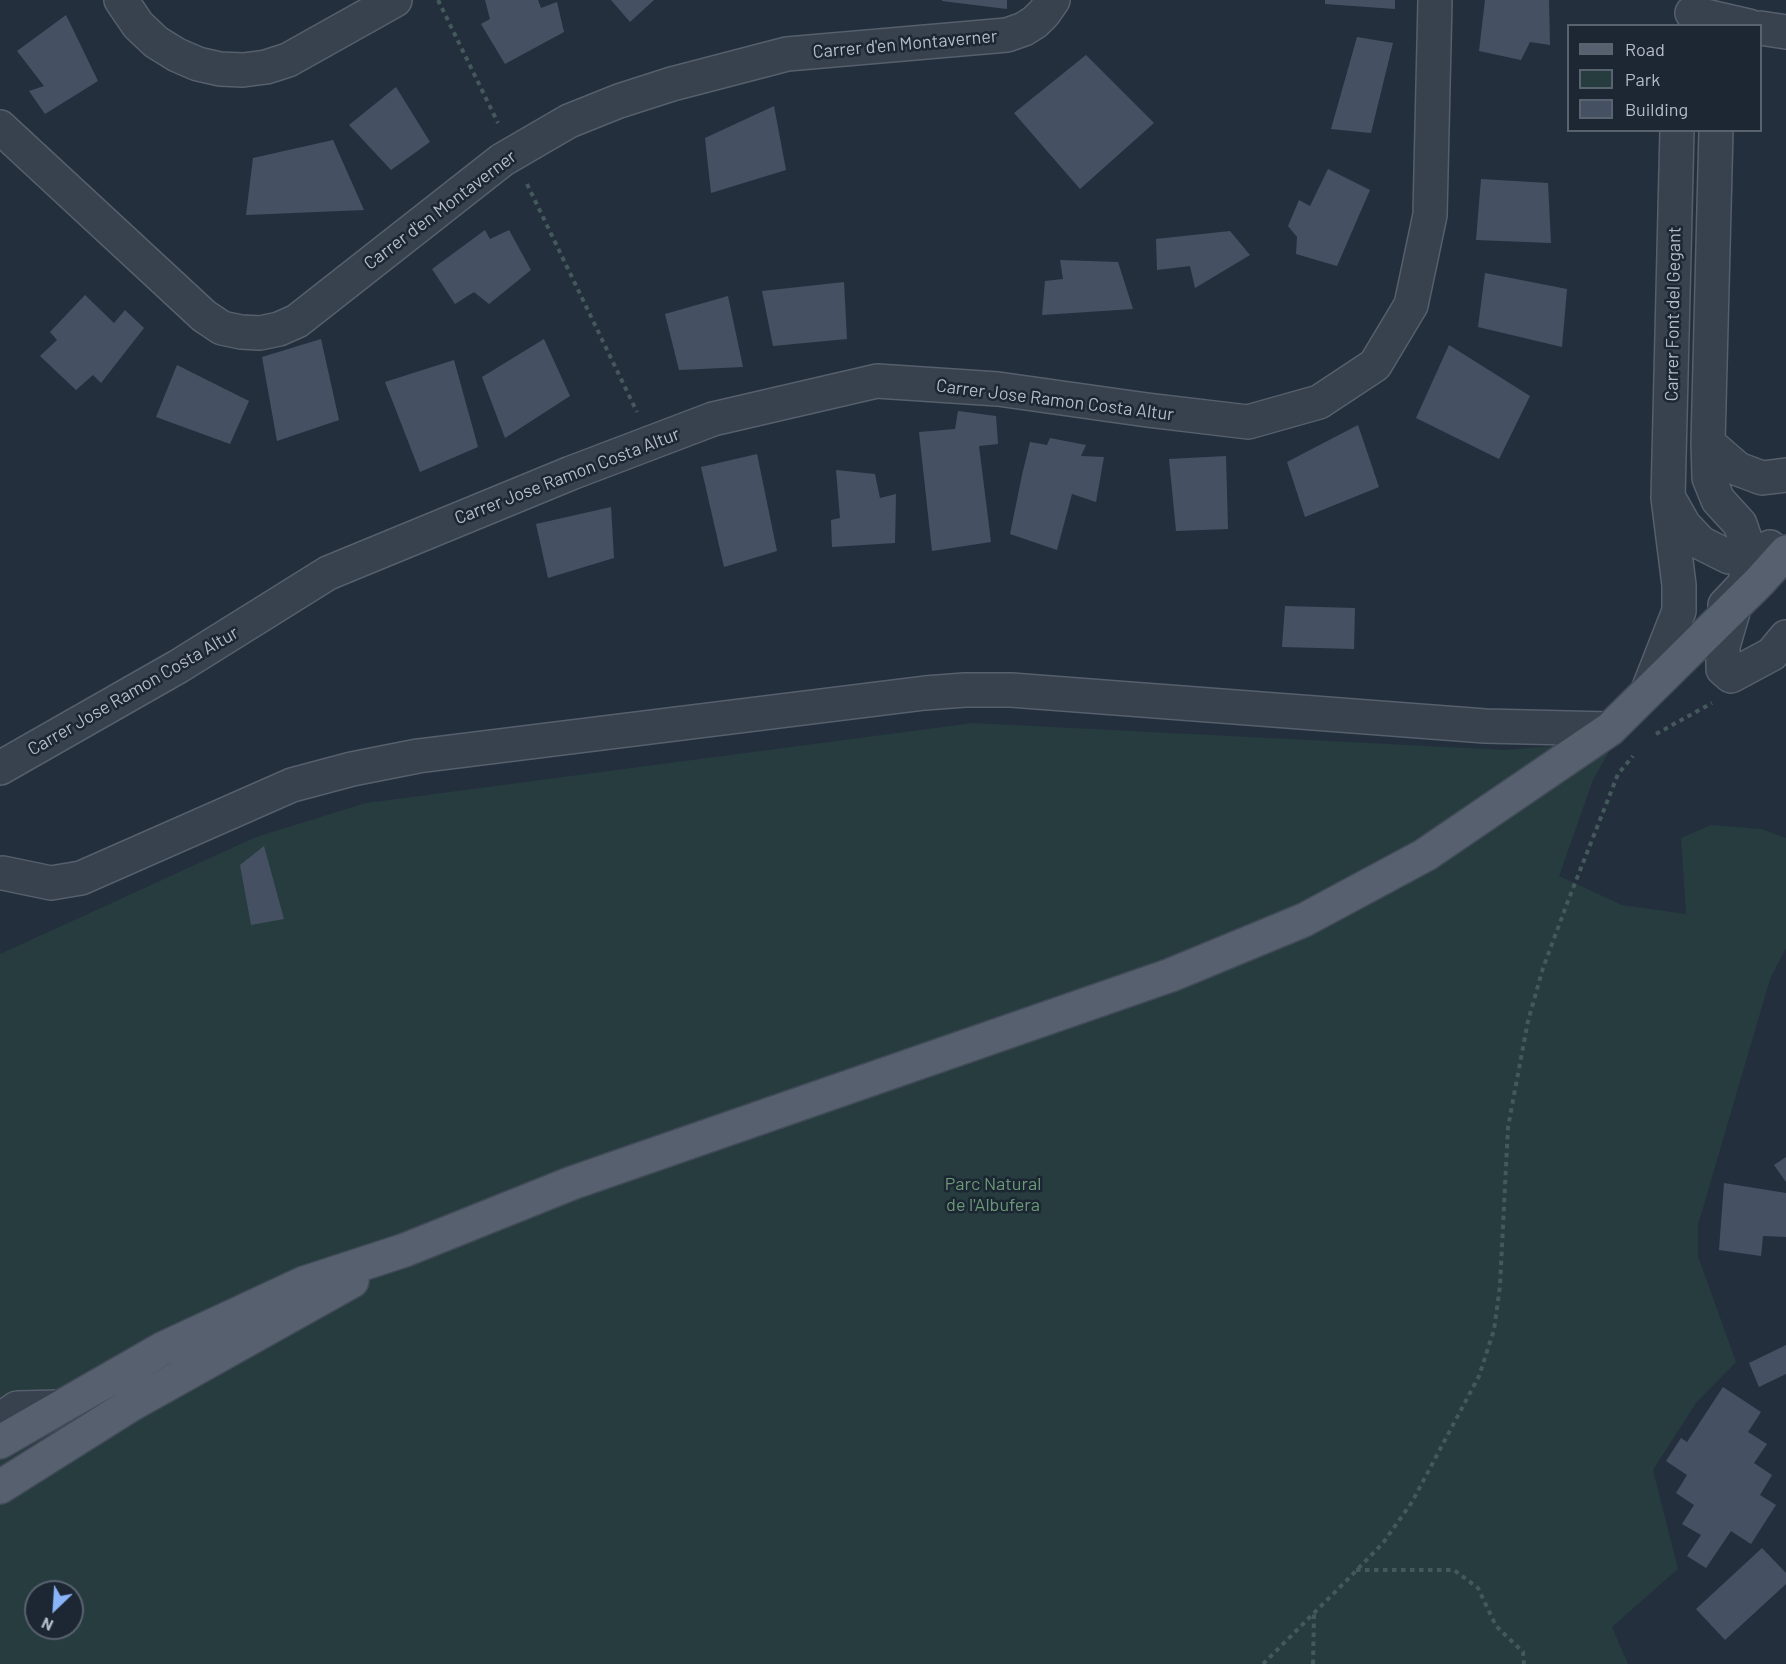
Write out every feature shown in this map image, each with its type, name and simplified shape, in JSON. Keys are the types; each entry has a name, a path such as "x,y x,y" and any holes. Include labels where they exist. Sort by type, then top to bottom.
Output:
{"main road":[{"path":"0,1442 162,1349 304,1283 405,1250 572,1184 1171,975 1304,920 1425,855 1610,729 1786,552"},
{"path":"0,1487 132,1404 405,1250"}],"street":[{"path":"122,0 138,25 156,42 177,55 198,64 220,69 243,70 266,67 288,60 396,0"},
{"name":"Carrer d'en Montaverner","path":"0,127 204,316 222,328 260,333 279,329 297,321 512,153 569,122 619,101 672,84 787,54 1007,35 1035,22 1053,0"},
{"name":"Carrer Jose Ramon Costa Altur","path":"0,768 179,666 328,573 571,473 713,419 877,381 998,390 1248,422 1319,402 1375,364 1411,305 1430,214 1435,0"},
{"path":"1692,16 1738,24"},
{"path":"1762,28 1786,32"},
{"name":"Carrer Font del Gegant","path":"1655,684 1679,611 1679,585 1668,498 1677,132"},
{"name":"Carrer Font del Gegant","path":"1716,132 1709,478 1718,500 1740,524 1751,556"},
{"path":"1708,443 1738,469 1762,478 1786,475"},
{"path":"1668,498 1684,525 1701,543 1729,557 1751,556 1786,538"},
{"path":"1655,684 1678,654 1744,585 1751,556"},
{"path":"1735,605 1723,646 1723,669 1731,676 1772,654 1786,637"},
{"path":"1,878 51,883 81,878 292,785 352,769 418,756 925,693 1011,690 1485,726 1610,729"},
{"path":"0,1420 17,1408 60,1407"}],"path":[{"path":"438,0 652,443"},
{"path":"1650,739 1658,732 1723,697 1731,676"},
{"path":"1263,1664 1383,1543 1413,1502 1479,1376 1494,1330 1500,1286 1508,1127 1528,1021 1547,957 1618,774 1636,752"},
{"path":"1355,1570 1454,1570 1478,1588 1496,1626 1523,1652 1524,1664"},
{"path":"1313,1664 1314,1613"}],"green space":[{"name":"Parc Natural de l'Albufera","path":"973,723 1506,750 1615,741 1593,780 1559,876 1622,905 1686,914 1681,838 1711,825 1761,829 1786,838 1786,948 1770,979 1698,1225 1698,1256 1736,1362 1696,1403 1653,1470 1678,1569 1612,1627 1628,1664 0,1664 0,954 256,837 366,803"}],"building":[{"path":"485,0 538,0 541,8 557,2 564,32 505,64 481,24 490,19"},
{"path":"611,0 654,0 630,22"},
{"path":"1007,0 1007,9 942,1"},
{"path":"1325,0 1395,0 1395,9 1325,4"},
{"path":"1485,0 1549,0 1550,45 1530,42 1521,60 1479,51"},
{"path":"66,15 98,81 45,114 29,91 44,86 17,51"},
{"path":"1357,37 1393,43 1371,133 1331,129"},
{"path":"1086,55 1154,123 1080,189 1014,113"},
{"path":"396,87 430,142 391,170 349,125"},
{"path":"774,106 786,170 711,193 705,138"},
{"path":"333,140 364,210 246,215 253,158"},
{"path":"1328,169 1370,190 1337,266 1296,254 1297,237 1288,226 1299,200 1310,206"},
{"path":"1481,179 1548,183 1551,243 1476,240"},
{"path":"485,230 490,239 509,230 531,270 489,304 474,292 455,304 432,269"},
{"path":"1230,231 1250,255 1195,288 1190,266 1157,270 1156,239"},
{"path":"1060,260 1118,262 1133,309 1042,315 1045,281 1063,279"},
{"path":"1485,273 1567,289 1562,347 1478,327"},
{"path":"844,282 847,339 773,346 762,291"},
{"path":"85,295 114,323 125,310 144,328 101,383 93,375 76,390 40,356 57,340 50,332"},
{"path":"728,296 743,367 679,370 665,314"},
{"path":"321,339 339,420 277,441 262,357"},
{"path":"544,339 570,396 505,438 482,377"},
{"path":"1449,345 1530,396 1499,459 1416,418"},
{"path":"454,360 478,447 420,472 385,382"},
{"path":"177,365 249,401 230,444 156,417"},
{"path":"958,411 996,416 998,444 979,446 991,542 932,551 919,432 955,429"},
{"path":"1358,425 1379,487 1305,517 1287,462"},
{"path":"1050,438 1086,445 1081,456 1104,457 1096,502 1072,494 1057,550 1010,534 1030,442 1047,445"},
{"path":"757,454 777,551 724,567 701,467"},
{"path":"1226,456 1228,529 1176,531 1169,459"},
{"path":"836,470 875,474 880,498 896,494 895,543 832,547 831,520 840,518"},
{"path":"611,507 614,558 548,578 536,524"},
{"path":"1285,606 1355,608 1354,649 1282,647"},
{"path":"264,846 284,919 251,925 240,865"},
{"path":"1786,1157 1786,1182 1774,1165"},
{"path":"1724,1183 1786,1193 1786,1237 1763,1236 1761,1256 1719,1250"},
{"path":"1786,1345 1786,1374 1759,1387 1749,1363"},
{"path":"1723,1387 1761,1412 1748,1432 1767,1444 1754,1463 1772,1475 1760,1495 1776,1505 1751,1544 1731,1531 1706,1568 1687,1556 1701,1535 1682,1524 1694,1505 1676,1493 1687,1475 1666,1461 1681,1438 1687,1442"},
{"path":"1762,1548 1786,1573 1786,1584 1725,1640 1696,1609"}]}
